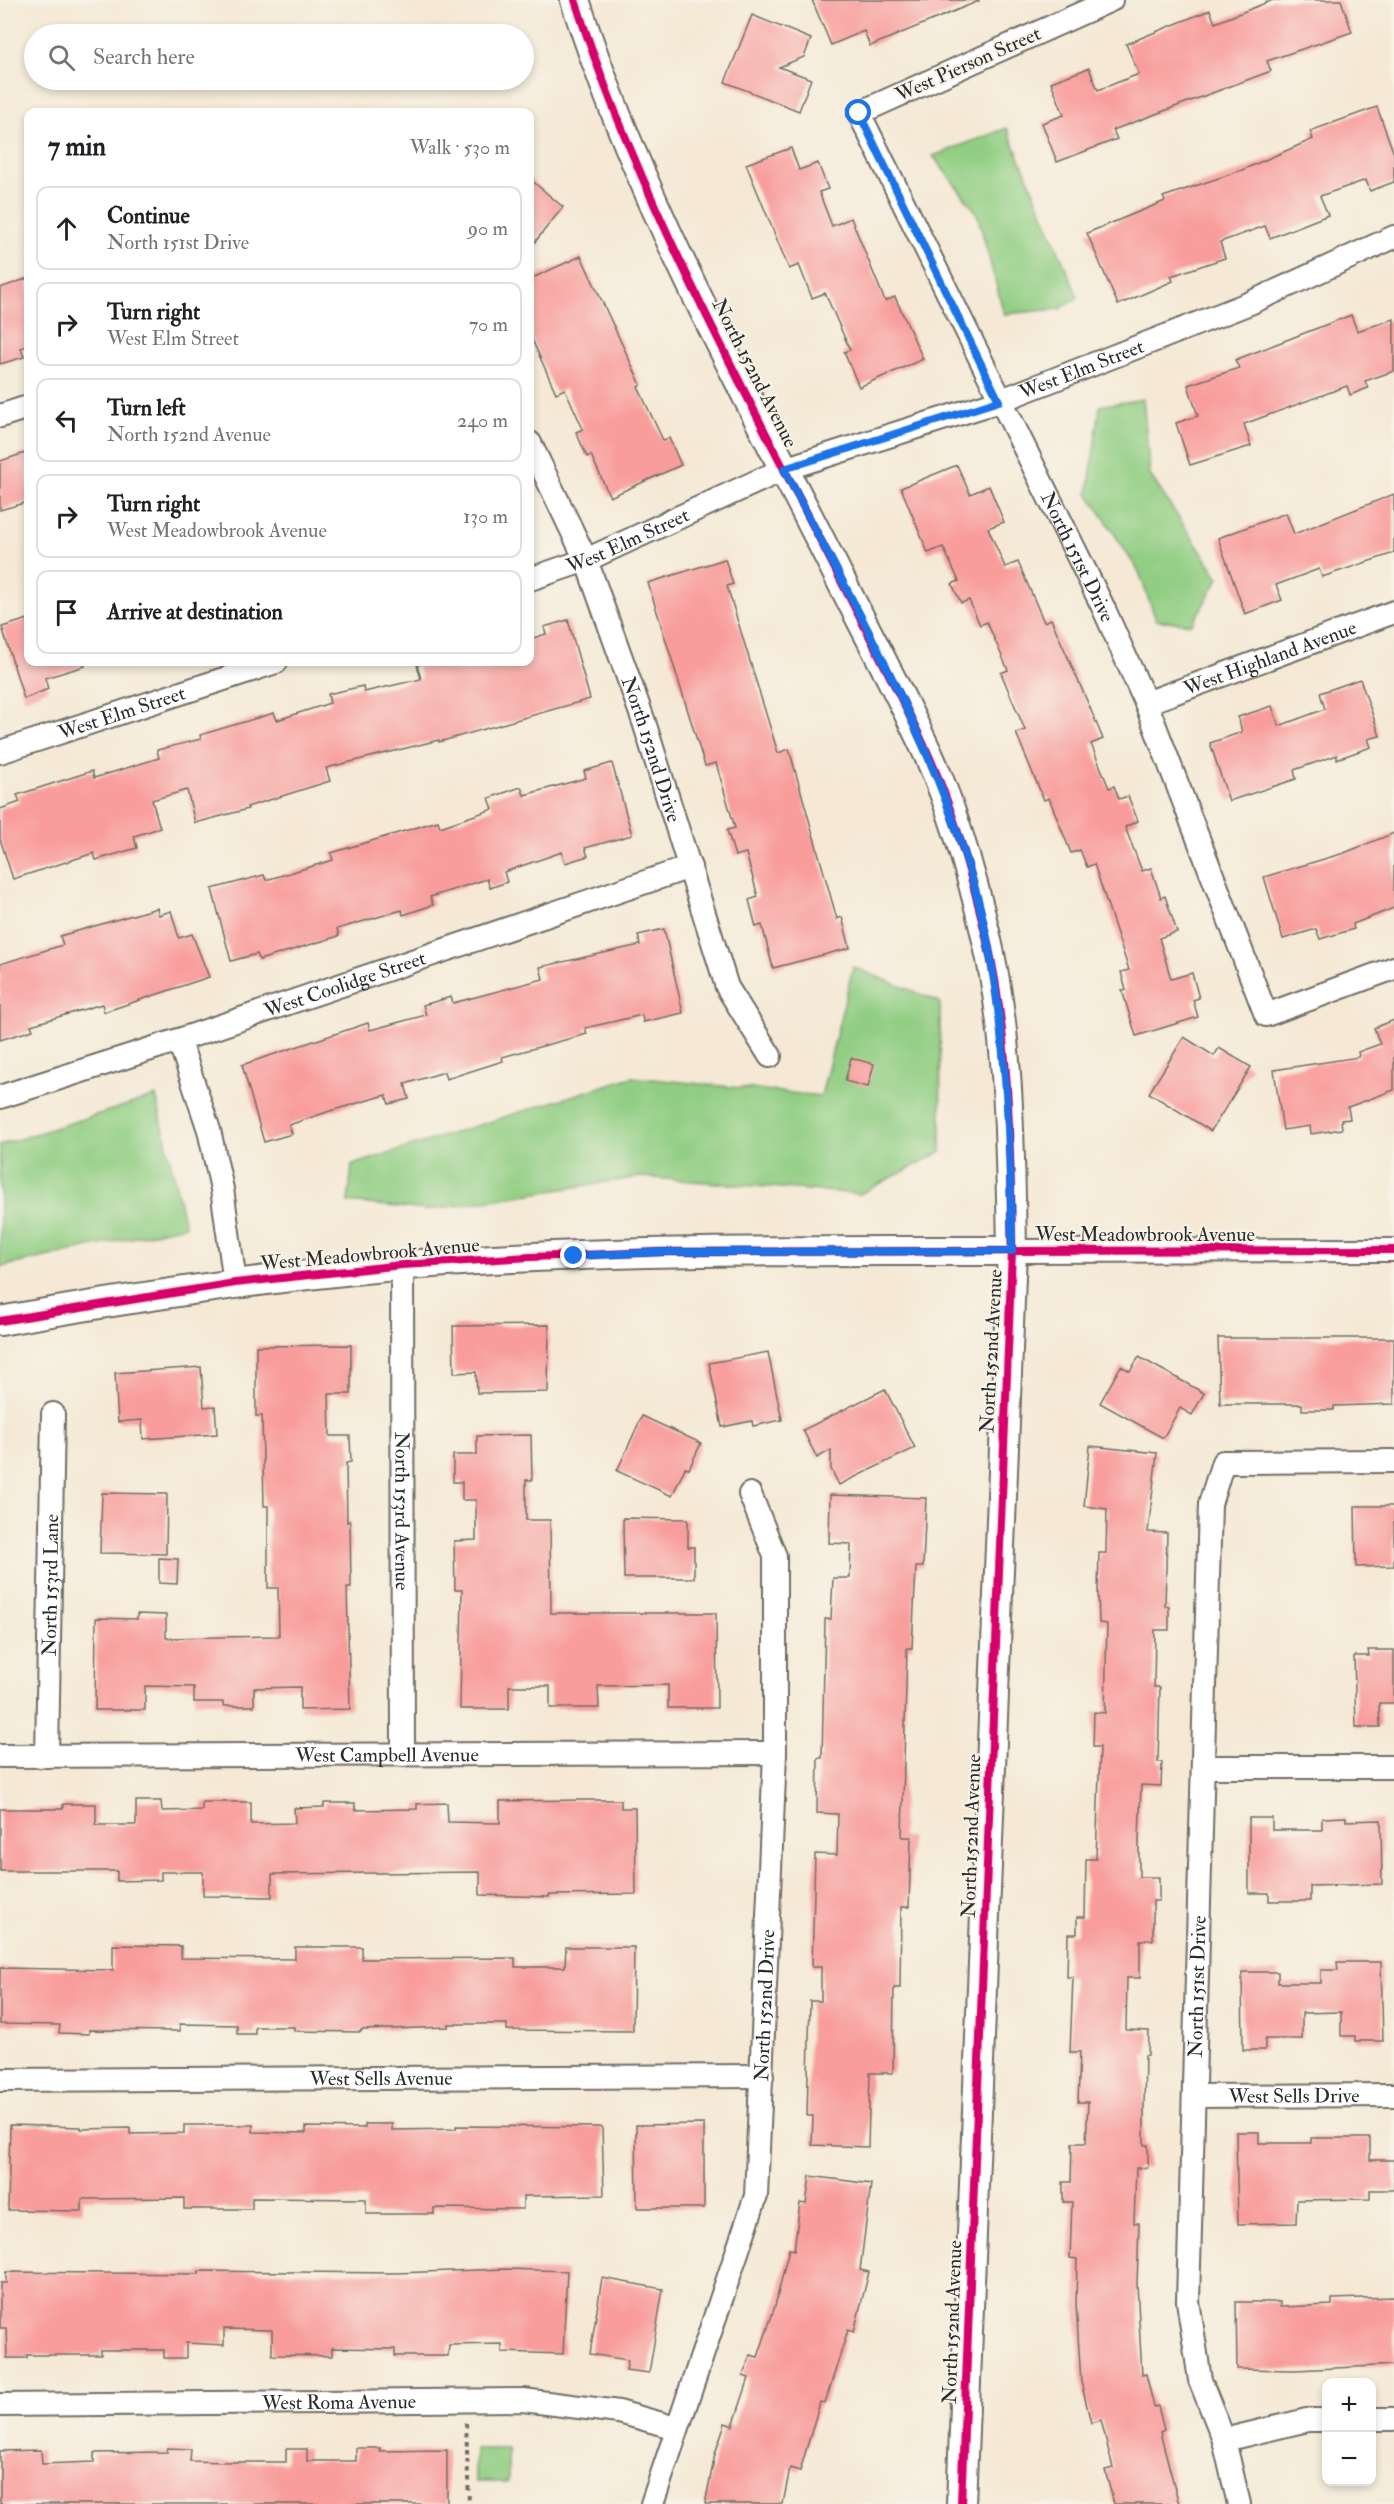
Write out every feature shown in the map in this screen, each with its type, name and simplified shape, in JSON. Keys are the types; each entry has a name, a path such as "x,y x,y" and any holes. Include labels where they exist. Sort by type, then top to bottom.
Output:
{"street":[{"name":"North 152nd Avenue","path":"575,0 592,52 650,199 930,759 987,937 1000,1016 1009,1113 1012,1251 961,2504"},
{"name":"West Pierson Street","path":"859,113 1111,0"},
{"name":"North 151st Drive","path":"859,113 999,401 1103,607 1146,703 1266,1015 1394,968"},
{"name":"West Elm Street","path":"534,578 586,560 784,469 999,401 1250,303 1394,237"},
{"path":"0,416 24,408"},
{"name":"North 152nd Drive","path":"534,451 586,560 644,722 727,987 770,1056"},
{"name":"West Highland Avenue","path":"1146,703 1394,612"},
{"name":"West Elm Street","path":"0,752 264,666"},
{"name":"West Coolidge Street","path":"0,1097 178,1040 690,867"},
{"path":"178,1040 209,1130 222,1189 235,1283"},
{"name":"West Meadowbrook Avenue","path":"0,1321 235,1283 402,1266 662,1252 1394,1250"},
{"name":"North 153rd Avenue","path":"402,1266 403,1755"},
{"name":"North 153rd Lane","path":"47,1756 53,1414"},
{"name":"North 151st Drive","path":"1239,2504 1224,2440 1200,2380 1188,2301 1210,1504 1223,1462 1394,1461"},
{"name":"North 152nd Drive","path":"652,2504 756,2196 775,1753 775,1556 750,1494"},
{"name":"West Campbell Avenue","path":"0,1756 775,1753"},
{"path":"1203,1767 1394,1767"},
{"name":"West Sells Avenue","path":"0,2080 762,2076"},
{"name":"West Sells Drive","path":"1195,2096 1394,2095"},
{"name":"West Roma Avenue","path":"0,2405 523,2400 619,2412 676,2428"},
{"path":"1376,2419 1394,2419"},
{"path":"1224,2440 1307,2420 1322,2420"}],"path":[{"path":"465,2401 469,2504"}],"green space":[{"path":"1007,128 1078,297 1060,309 1004,314 977,213 933,156"},
{"path":"1143,399 1150,475 1219,578 1192,624 1156,620 1139,572 1088,493 1100,406"},
{"path":"853,967 940,1002 941,1152 860,1194 640,1177 427,1210 348,1202 352,1165 632,1077 821,1096"},
{"path":"156,1096 185,1226 0,1267 0,1145"},
{"path":"475,2449 508,2449 508,2482 475,2482"}],"building":[{"path":"812,0 979,1 870,46 864,31 831,45"},
{"path":"1273,0 1341,0 1352,32 1267,61 1271,71 1113,130 1117,139 1057,162 1042,123 1064,115 1051,82 1089,68 1098,90 1139,74 1126,44 1210,10 1215,23"},
{"path":"752,15 811,39 804,57 779,67 811,79 799,111 725,82"},
{"path":"1377,107 1394,154 1394,182 1370,191 1366,180 1320,196 1328,215 1270,238 1265,226 1220,242 1225,258 1171,276 1173,281 1118,305 1087,233 1165,201 1163,197 1242,170 1313,139 1310,131"},
{"path":"791,148 799,170 818,163 828,189 819,192 832,226 851,218 885,301 895,297 923,359 859,387 844,352 850,350 825,293 812,298 799,265 789,269 746,164"},
{"path":"534,182 563,207 534,243"},
{"path":"581,256 641,385 638,387 663,440 669,438 681,465 610,497 591,455 587,457 576,432 583,429 565,389 556,393 534,344 534,277"},
{"path":"24,279 24,347 21,348 24,357 0,364 0,288"},
{"path":"1351,315 1357,331 1394,319 1394,371 1365,381 1368,388 1350,395 1347,386 1244,424 1251,446 1190,465 1176,423 1198,416 1188,385 1239,368 1235,360"},
{"path":"24,453 24,503 0,510 0,461"},
{"path":"957,465 970,494 989,486 1004,522 988,528 1005,567 1018,562 1044,622 1051,619 1088,703 1103,739 1091,744 1109,788 1114,786 1119,799 1128,796 1138,821 1125,827 1142,871 1151,868 1161,898 1165,896 1177,932 1159,938 1171,979 1192,973 1199,998 1193,1000 1198,1017 1136,1036 1122,990 1126,990 1121,972 1129,970 1094,864 1087,867 1080,850 1071,853 1049,798 1044,800 1016,733 1025,730 1001,673 1008,670 987,622 980,625 969,600 961,603 952,584 959,581 943,547 928,553 901,488"},
{"path":"1394,494 1394,553 1322,577 1319,569 1276,585 1282,600 1245,614 1218,538 1286,513 1294,534"},
{"path":"725,559 733,584 727,586 778,753 789,749 837,919 842,917 850,948 773,968 762,925 756,927 749,900 758,897 746,853 735,856 727,830 735,828 716,763 705,766 648,583"},
{"path":"24,620 24,666 85,666 45,678 48,689 24,699 2,627"},
{"path":"568,620 590,699 439,742 439,740 326,768 330,781 247,807 248,809 195,823 187,790 152,800 160,828 134,836 137,848 96,860 94,853 13,879 0,839 0,809 20,802 17,795 92,771 94,778 159,758 157,750 201,739 200,735 274,713 277,720 330,703 328,694 363,686 364,692 421,679 417,666 534,666 534,638 546,634 544,627"},
{"path":"1360,679 1380,736 1368,739 1371,747 1337,759 1337,755 1294,770 1296,779 1229,801 1210,743 1242,732 1238,717 1272,706 1279,726 1325,709 1320,693"},
{"path":"612,763 632,835 585,848 588,856 565,863 562,852 504,872 507,882 490,888 487,879 430,897 433,905 403,915 402,910 337,929 339,936 259,960 257,954 231,961 212,889 264,875 266,880 333,860 331,853 438,821 440,827 493,809 489,798 521,787 524,795 586,778 584,771"},
{"path":"1394,833 1394,908 1353,924 1354,929 1320,939 1316,929 1283,939 1264,877 1344,853"},
{"path":"157,908 159,915 171,911 179,938 192,934 209,977 104,1012 102,1004 31,1025 33,1030 0,1040 0,964 63,945 60,936"},
{"path":"664,929 683,1013 643,1022 642,1015 585,1028 587,1034 502,1057 503,1061 446,1079 444,1072 405,1084 409,1099 389,1104 386,1095 330,1111 289,1125 292,1134 264,1142 242,1065 368,1023 370,1030 426,1015 423,1005 451,997 453,1003 543,979 540,967 640,945 638,935"},
{"path":"1394,1020 1394,1090 1348,1107 1350,1119 1341,1120 1342,1129 1311,1134 1310,1126 1283,1130 1274,1070 1359,1057 1358,1052 1380,1044 1374,1028"},
{"path":"1184,1037 1214,1056 1219,1048 1251,1067 1211,1131 1149,1093"},
{"path":"851,1058 874,1064 868,1087 845,1081"},
{"path":"549,1325 548,1392 477,1393 476,1372 454,1373 453,1326"},
{"path":"1218,1338 1394,1338 1394,1404 1334,1406 1334,1410 1302,1410 1302,1404 1220,1404"},
{"path":"351,1345 351,1394 329,1394 330,1436 350,1436 351,1462 346,1463 347,1522 350,1521 351,1588 347,1588 350,1709 300,1710 300,1687 254,1688 254,1706 223,1706 223,1702 194,1702 194,1687 145,1686 145,1710 95,1710 96,1618 137,1619 137,1614 166,1615 166,1638 279,1636 278,1588 268,1588 268,1506 264,1506 262,1416 256,1416 256,1346"},
{"path":"768,1352 782,1420 753,1426 752,1421 722,1427 709,1363"},
{"path":"1139,1357 1204,1393 1192,1415 1180,1408 1163,1438 1100,1403 1121,1366 1130,1371"},
{"path":"201,1367 204,1407 215,1406 217,1434 143,1439 142,1420 118,1422 115,1373"},
{"path":"885,1389 915,1448 839,1485 831,1469 831,1450 817,1458 803,1430"},
{"path":"642,1416 701,1443 689,1469 685,1468 672,1496 617,1471"},
{"path":"531,1435 532,1480 526,1480 526,1520 550,1520 551,1613 716,1613 717,1708 668,1708 668,1685 598,1686 599,1708 550,1708 550,1686 509,1686 509,1709 460,1709 462,1590 455,1590 454,1541 476,1540 476,1500 462,1500 462,1482 453,1482 453,1455 477,1455 477,1436"},
{"path":"1090,1446 1157,1453 1148,1532 1167,1533 1165,1606 1169,1607 1169,1630 1155,1630 1154,1687 1160,1687 1158,1762 1162,1762 1161,1786 1141,1785 1139,1840 1139,1877 1159,1877 1159,1901 1153,1901 1153,1940 1140,1940 1140,1978 1127,1978 1126,2030 1149,2031 1148,2055 1145,2055 1144,2108 1144,2145 1148,2145 1148,2168 1136,2168 1134,2223 1139,2223 1137,2284 1142,2375 1146,2374 1154,2407 1158,2406 1164,2430 1160,2432 1179,2504 1114,2504 1105,2470 1113,2468 1101,2420 1091,2423 1081,2382 1076,2304 1077,2259 1070,2258 1072,2202 1063,2202 1063,2182 1071,2182 1072,2143 1086,2143 1088,2102 1078,2102 1080,2052 1070,2052 1073,1977 1067,1977 1068,1934 1077,1934 1077,1917 1085,1917 1086,1859 1096,1859 1100,1747 1093,1747 1094,1712 1105,1713 1107,1624 1099,1623 1098,1590 1099,1553 1106,1553 1107,1509 1084,1506"},
{"path":"102,1493 167,1494 166,1554 100,1553"},
{"path":"830,1495 926,1498 923,1567 916,1567 912,1648 907,1648 902,1837 911,1837 909,1907 901,1907 900,1988 894,1988 893,2073 870,2073 868,2147 812,2145 813,2116 807,2116 810,2001 821,2001 821,1967 812,1967 815,1854 837,1855 838,1814 817,1813 818,1758 822,1758 825,1619 831,1619 833,1578 850,1578 851,1544 829,1543"},
{"path":"1355,1506 1394,1506 1394,1566 1356,1567"},
{"path":"623,1518 688,1519 688,1547 694,1547 694,1578 624,1578"},
{"path":"159,1558 178,1559 177,1584 159,1583"},
{"path":"1368,1650 1394,1650 1394,1703 1379,1703 1380,1727 1356,1727 1354,1656 1369,1656"},
{"path":"621,1800 621,1808 635,1808 636,1894 549,1895 549,1897 480,1895 480,1872 272,1874 272,1897 203,1896 203,1872 161,1872 161,1880 117,1881 117,1871 0,1871 0,1809 63,1809 63,1804 96,1804 96,1825 136,1825 136,1801 161,1801 162,1811 202,1810 202,1802 251,1802 251,1824 295,1823 294,1808 324,1807 324,1803 355,1803 355,1810 417,1809 417,1804 447,1803 448,1822 500,1823 500,1801"},
{"path":"1346,1817 1346,1821 1381,1820 1382,1884 1310,1886 1310,1901 1269,1901 1269,1893 1249,1893 1249,1818 1272,1818 1272,1830 1322,1830 1322,1818"},
{"path":"113,1945 181,1946 181,1958 295,1959 295,1947 362,1947 362,1959 515,1958 515,1967 565,1967 566,1947 634,1947 633,2031 507,2030 507,2024 448,2024 448,2027 361,2030 361,2032 294,2031 294,2027 255,2027 255,2034 237,2034 237,2025 180,2024 180,2031 89,2030 89,2034 59,2033 60,2025 0,2024 0,1968 113,1970"},
{"path":"1337,1962 1381,1962 1383,2041 1355,2041 1355,2036 1341,2036 1341,2012 1302,2013 1302,2039 1265,2039 1265,2050 1243,2050 1242,1972 1278,1972 1278,1983 1321,1983 1321,1970 1338,1970"},
{"path":"365,2124 392,2124 392,2130 456,2129 456,2126 602,2127 604,2195 523,2196 523,2209 434,2208 434,2214 366,2214 366,2199 252,2198 252,2209 184,2209 184,2198 82,2199 82,2211 8,2210 10,2125 81,2127 81,2129 130,2128 130,2134 184,2133 184,2125 253,2125 253,2132 306,2133 306,2127 365,2128"},
{"path":"704,2124 704,2208 637,2208 636,2125"},
{"path":"1236,2132 1259,2132 1259,2143 1311,2143 1311,2138 1370,2138 1370,2160 1394,2160 1394,2190 1370,2190 1370,2199 1297,2200 1296,2223 1238,2224"},
{"path":"810,2176 871,2184 860,2270 869,2272 854,2332 848,2330 825,2403 820,2402 800,2471 790,2468 783,2504 705,2504 715,2454 725,2423 733,2426 749,2378 743,2376 750,2355 758,2357 775,2306 789,2249 794,2250 800,2203 806,2204"},
{"path":"505,2269 567,2271 563,2354 502,2352 502,2344 449,2345 448,2356 395,2356 395,2349 332,2348 332,2356 272,2355 272,2330 224,2329 224,2345 186,2343 186,2358 164,2358 164,2350 101,2350 101,2355 27,2355 27,2358 7,2358 6,2328 0,2328 0,2283 6,2283 6,2272 396,2273"},
{"path":"602,2278 663,2289 649,2373 626,2370 628,2360 590,2354"},
{"path":"1394,2297 1394,2365 1296,2370 1237,2369 1236,2302 1280,2302 1280,2307 1332,2305 1332,2299"},
{"path":"167,2448 191,2449 190,2461 228,2462 286,2462 286,2449 307,2449 307,2461 356,2461 356,2448 380,2448 380,2451 447,2450 447,2504 0,2504 0,2451 41,2450 42,2464 94,2462 94,2453 167,2452"}],"cycle path":[{"path":"575,0 600,73 659,216 726,356 894,683 929,756 962,844 981,913 1000,1013 1007,1092 1012,1251 961,2504"},
{"path":"0,1321 235,1283 402,1265 530,1257 662,1252 1394,1250"}],"route":[{"path":"574,1256 662,1252 1012,1251 1009,1113 1000,1016 987,937 974,891 930,759 784,469 999,401 859,113"}]}
